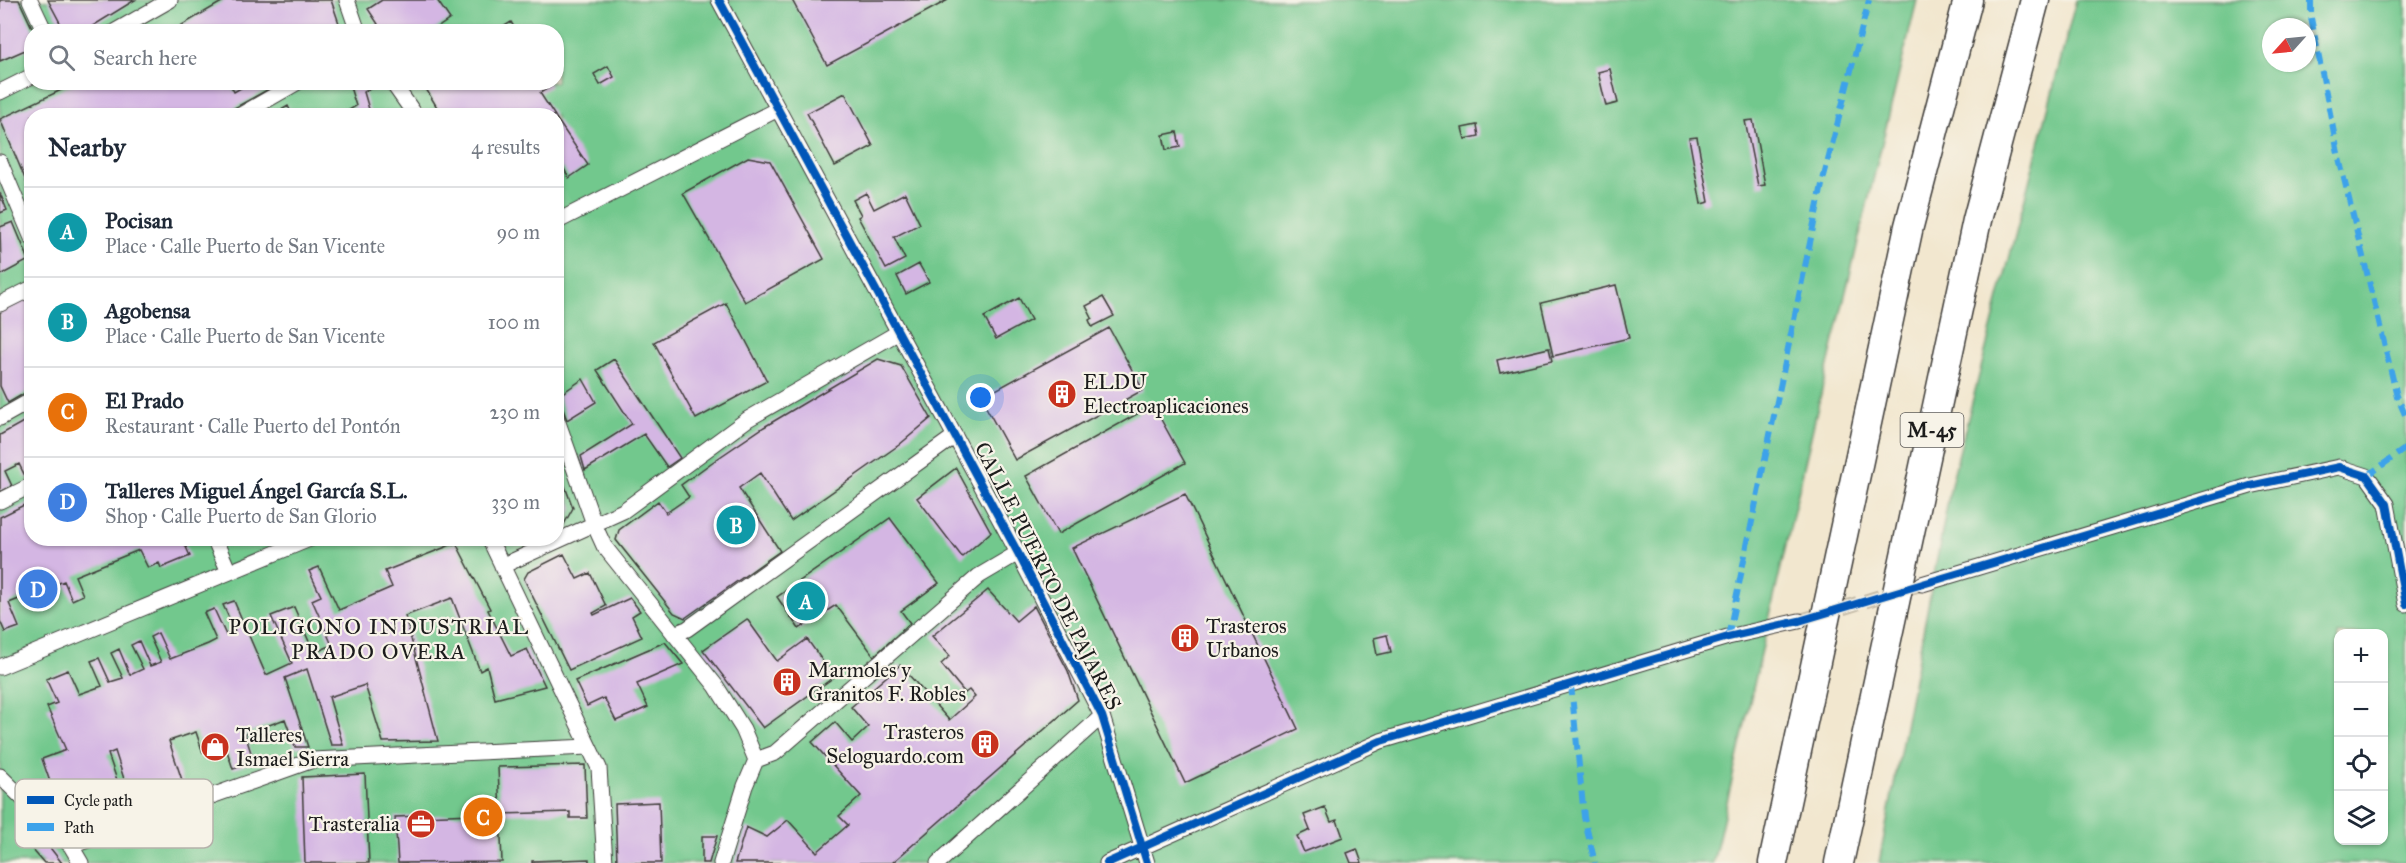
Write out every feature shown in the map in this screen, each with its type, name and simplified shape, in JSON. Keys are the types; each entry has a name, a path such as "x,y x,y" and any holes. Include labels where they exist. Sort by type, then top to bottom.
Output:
{"highway":[{"name":"M-45","path":"1773,863 1910,226 1968,0"},
{"name":"M-45","path":"1839,863 1977,220 2036,0"}],"street":[{"path":"30,0 41,24"},
{"path":"128,24 170,0"},
{"path":"347,0 355,24"},
{"name":"CALLE PUERTO DE PAJARES","path":"718,0 1018,553 1101,716 1147,863"},
{"path":"0,92 24,80"},
{"path":"253,108 284,90"},
{"path":"398,90 410,108"},
{"path":"564,218 778,109"},
{"path":"0,162 24,211"},
{"path":"0,304 24,292"},
{"path":"564,538 623,511 748,418 899,332"},
{"path":"0,418 24,404"},
{"path":"674,634 687,629 955,436"},
{"path":"564,440 604,546 716,686 743,729 756,760 745,786 720,863"},
{"path":"1922,584 2250,486 2339,467 2367,476 2387,504 2406,604"},
{"path":"0,501 24,489"},
{"path":"218,546 229,572"},
{"path":"0,667 292,546"},
{"path":"493,546 599,768 604,863"},
{"path":"502,566 546,546"},
{"path":"756,760 775,753 974,580 1018,553"},
{"path":"1107,863 1381,741 1728,636 1799,621"},
{"path":"938,863 1101,716"},
{"path":"213,796 313,760 588,747"},
{"path":"0,777 15,792"},
{"path":"72,848 81,863"}],"green space":[{"path":"0,0 1917,0 1818,406 1713,863 0,863"},
{"path":"2076,0 2406,0 2406,863 1879,863 1952,480"}],"building":[{"path":"0,0 19,0 30,24 24,24 24,50 0,61"},
{"path":"48,0 135,0 96,24 61,24"},
{"path":"225,0 331,0 339,24 184,24"},
{"path":"382,0 437,0 450,19 443,24 378,24 368,9"},
{"path":"792,0 948,0 827,65"},
{"path":"608,66 614,77 600,85 594,74"},
{"path":"1610,69 1618,103 1606,106 1598,72"},
{"path":"61,90 233,90 234,92 267,90 235,108 24,108 24,176 0,119"},
{"path":"351,90 368,90 364,92 369,108 353,108 356,106"},
{"path":"427,90 545,90 540,93 550,108 437,108"},
{"path":"845,93 873,146 835,166 807,113"},
{"path":"1753,120 1765,185 1758,186 1745,121"},
{"path":"1477,125 1479,136 1465,139 1462,128"},
{"path":"564,130 588,165 569,178 564,169"},
{"path":"1177,132 1180,147 1166,150 1163,135"},
{"path":"1697,137 1709,202 1701,204 1689,138"},
{"path":"748,157 770,161 824,259 745,302 683,193"},
{"path":"0,193 7,210 0,213"},
{"path":"866,193 874,209 905,193 920,224 894,237 905,259 886,269 858,217 861,215 853,200"},
{"path":"13,222 24,248 24,263 1,275 0,227"},
{"path":"919,264 929,282 906,294 897,276"},
{"path":"1616,285 1629,338 1553,356 1541,303"},
{"path":"1103,297 1114,316 1092,327 1089,320 1092,318 1086,306"},
{"path":"1019,298 1031,320 996,339 984,317"},
{"path":"24,300 24,394 8,403 0,386 0,312"},
{"path":"726,303 767,381 696,419 654,342"},
{"name":"ELDU Electroaplicaciones","path":"1109,328 1143,390 1015,460 981,398"},
{"path":"1549,348 1552,361 1500,373 1497,360"},
{"path":"614,359 680,458 667,467 644,434 585,470 581,456 632,424 597,370"},
{"path":"878,359 901,366 931,418 899,445 791,521 760,473 739,488 780,551 685,618 674,613 616,540 619,530 658,501 666,513 689,497 681,485 711,463 764,427"},
{"path":"583,379 596,402 567,420 564,412 564,392"},
{"path":"1153,405 1185,463 1058,534 1026,476"},
{"path":"24,422 24,474 19,464 5,471 12,486 0,492 0,435"},
{"path":"956,468 991,532 962,557 917,498"},
{"path":"564,484 573,508 564,524"},
{"name":"Trasteros Urbanos","path":"1185,494 1298,729 1185,783 1072,548"},
{"path":"24,505 24,546 186,546 190,556 161,568 159,563 148,568 139,550 75,576 83,595 72,600 64,581 9,603 19,627 5,632 0,621 0,517"},
{"path":"890,518 939,583 901,611 910,623 874,656 836,605 799,629 777,597"},
{"path":"448,546 458,546 511,656 527,649 545,686 495,699 487,667 480,671 452,598 405,616 438,741 383,742 365,685 329,697 343,745 331,745 307,669 285,678 308,747 295,747 285,719 245,734 254,762 233,769 225,745 203,753 196,732 169,741 182,779 124,779 115,751 108,754 117,779 49,779 42,759 66,750 47,707 57,703 46,679 68,670 79,694 102,686 91,661 99,658 110,682 123,678 111,653 119,649 130,675 143,669 131,645 139,641 150,666 161,662 150,637 158,633 170,659 208,644 216,640 204,613 214,609 226,635 235,631 223,605 234,601 266,675 292,663 271,616 294,607 314,653 332,645 312,600 321,596 309,571 319,567 339,610 392,587 385,571"},
{"path":"564,554 577,579 590,573 606,606 593,613 594,615 630,598 640,611 632,616 642,637 569,670 524,579 528,572"},
{"path":"988,590 1016,621 1034,606 1068,671 1078,700 892,863 735,863 746,827 767,837 788,820 817,852 848,825 839,816 861,796 812,742 835,722 852,742 868,727 851,707 900,665 949,720 975,697 969,690 965,693 941,664 950,656 932,636"},
{"path":"747,619 777,661 807,639 834,677 763,728 703,650"},
{"path":"1387,635 1391,652 1377,655 1374,638"},
{"path":"665,642 683,664 637,684 648,707 616,721 604,698 587,706 575,681"},
{"path":"585,765 587,818 570,818 570,812 500,814 498,767"},
{"path":"365,774 369,863 305,863 302,777"},
{"path":"659,802 661,863 617,863 615,804"},
{"path":"1325,807 1331,822 1337,820 1343,837 1304,852 1297,836 1310,830 1304,815"},
{"path":"500,813 502,862 398,863 395,817"},
{"path":"702,836 717,836 709,863 702,863"},
{"path":"31,848 50,848 62,863 44,863"},
{"path":"1357,849 1362,863 1351,863 1347,853"},
{"path":"589,859 589,863 532,863 532,861"}],"tunnel":[{"path":"1799,621 1922,584"}],"marked path":[{"path":"1728,637 1823,180 1869,0"},
{"path":"2311,0 2311,18 2339,158 2397,396 2406,417"},
{"path":"2367,476 2406,448"},
{"path":"1571,684 1584,817 1595,863"}],"cycle path":[{"path":"719,0 1018,553 1102,716 1147,863"},
{"path":"1107,863 1381,741 1728,637 1799,621 2250,486 2339,467 2367,476 2387,504 2406,604"}],"place":[{"name":"ELDU Electroaplicaciones","path":"1062,394"},
{"name":"Agobensa","path":"736,525"},
{"name":"Talleres Miguel Ángel García S.L.","path":"38,589"},
{"name":"Pocisan","path":"806,601"},
{"name":"Trasteros Urbanos","path":"1185,638"},
{"name":"Marmoles y Granitos F. Robles","path":"787,682"},
{"name":"Trasteros Seloguardo.com","path":"985,744"},
{"name":"Talleres Ismael Sierra","path":"215,747"},
{"name":"El Prado","path":"483,817"},
{"name":"Trasteralia","path":"421,824"}],"district":[{"name":"POLIGONO INDUSTRIAL PRADO OVERA","path":"379,638"}]}
